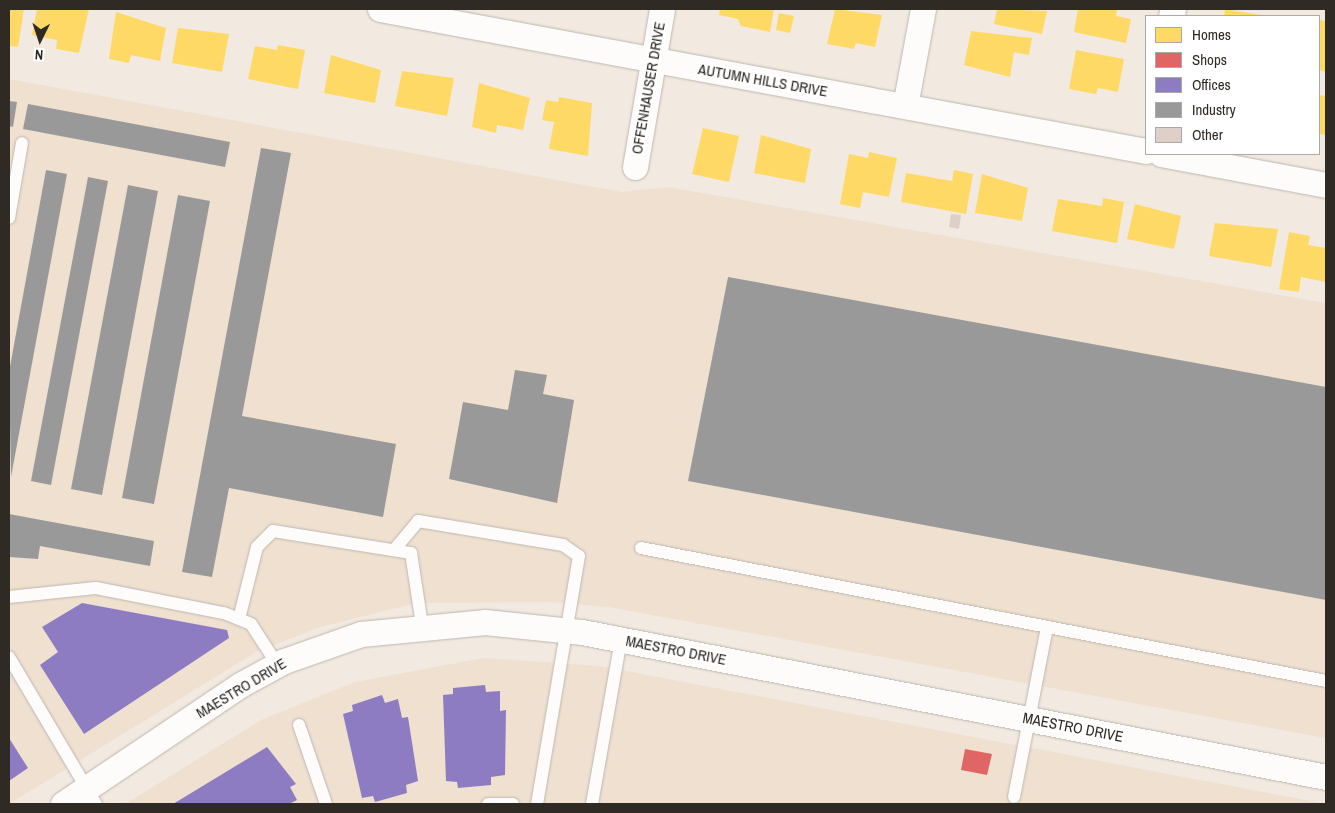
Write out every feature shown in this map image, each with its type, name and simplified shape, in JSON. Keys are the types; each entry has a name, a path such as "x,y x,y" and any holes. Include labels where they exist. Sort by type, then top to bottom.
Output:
{"street":[{"name":"AUTUMN HILLS DRIVE","path":"380,9 1145,151"},
{"name":"OFFENHAUSER DRIVE","path":"635,167 662,9"},
{"path":"905,106 923,9"},
{"path":"1166,155 1326,184"},
{"name":"MAESTRO DRIVE","path":"63,804 91,797 277,664 361,634 422,625 485,622 566,630 621,640 1326,777"}],"lane":[{"path":"9,218 22,143"},
{"path":"394,550 418,521 563,546 579,556 537,804"},
{"path":"239,619 257,547 273,531 411,552 422,625"},
{"path":"641,548 1326,681"},
{"path":"9,597 96,588 239,619 252,624 277,664"},
{"path":"1014,797 1047,627"},
{"path":"592,804 621,640"},
{"path":"9,657 91,797"},
{"path":"299,725 326,804"},
{"path":"488,804 513,804"}],"shaded area":[{"path":"9,79 622,192 668,187 1326,303 1326,738 608,607 552,602 416,603 320,627 256,652 9,804"},
{"path":"484,658 600,666 1326,804 125,804 263,719 355,682"}],"building: Homes":[{"path":"9,9 24,9 18,47 9,46"},
{"path":"37,9 89,9 79,53 56,49 57,40 32,35"},
{"path":"720,9 774,9 770,32 741,26 738,19 719,15"},
{"path":"835,9 882,15 875,47 856,43 854,49 827,44"},
{"path":"997,9 1047,11 1042,34 994,24"},
{"path":"1078,9 1117,9 1116,16 1131,19 1126,43 1074,32"},
{"path":"1225,9 1261,15 1224,15"},
{"path":"116,12 166,28 160,61 131,55 129,63 109,59"},
{"path":"779,13 794,16 790,33 776,30"},
{"path":"1320,20 1326,21 1326,72 1320,70"},
{"path":"178,28 229,34 222,72 172,63"},
{"path":"971,31 1032,38 1029,55 1014,52 1010,77 964,65"},
{"path":"278,45 305,50 298,89 248,79 255,46 277,50"},
{"path":"1076,50 1124,59 1118,92 1098,88 1096,94 1069,89"},
{"path":"331,55 381,70 375,103 324,93"},
{"path":"402,71 454,78 447,116 395,106"},
{"path":"479,83 530,98 523,130 497,125 496,133 472,127"},
{"path":"1320,95 1326,96 1326,135 1320,134"},
{"path":"559,97 592,103 588,156 549,149 554,122 542,120 546,100 558,102"},
{"path":"703,128 739,136 729,182 692,174"},
{"path":"761,135 811,149 805,183 754,173"},
{"path":"869,152 897,158 889,197 863,192 860,208 840,204 849,154 868,158"},
{"path":"954,170 973,174 966,214 901,202 906,173 952,181"},
{"path":"982,174 1028,188 1022,221 975,213"},
{"path":"1103,198 1124,202 1117,243 1052,231 1058,199 1102,206"},
{"path":"1135,204 1181,216 1174,249 1127,239"},
{"path":"1215,223 1278,229 1271,267 1209,256"},
{"path":"1289,232 1310,236 1308,245 1326,248 1326,282 1301,277 1299,292 1279,289"}],"building: Shops":[{"path":"965,749 992,754 987,775 961,770"}],"building: Offices":[{"path":"82,603 227,630 229,638 84,734 40,665 58,652 42,627"},
{"path":"485,685 486,692 500,691 500,711 506,710 505,775 491,777 491,785 458,788 457,782 446,781 443,695 453,694 453,688"},
{"path":"382,695 385,703 398,699 402,718 408,717 418,781 406,785 407,793 375,802 373,796 362,798 343,714 353,711 352,705"},
{"path":"9,738 28,768 9,781"},
{"path":"267,747 296,784 290,787 297,800 289,804 173,804"}],"building: Industry":[{"path":"9,101 17,102 13,127 9,126"},
{"path":"28,104 230,142 225,167 23,129"},
{"path":"261,148 291,153 242,416 396,444 383,517 229,488 212,577 182,572"},
{"path":"46,170 67,174 11,477 9,372"},
{"path":"88,177 108,181 51,485 31,481"},
{"path":"128,185 158,191 102,495 71,489"},
{"path":"178,195 210,201 154,504 122,498"},
{"path":"728,277 1326,387 1326,600 688,481"},
{"path":"515,370 547,375 543,394 574,400 557,503 449,479 463,402 508,410"},
{"path":"9,514 154,541 150,566 40,546 38,559 9,557"}],"building: Other":[{"path":"951,214 961,215 959,229 949,227"}]}
